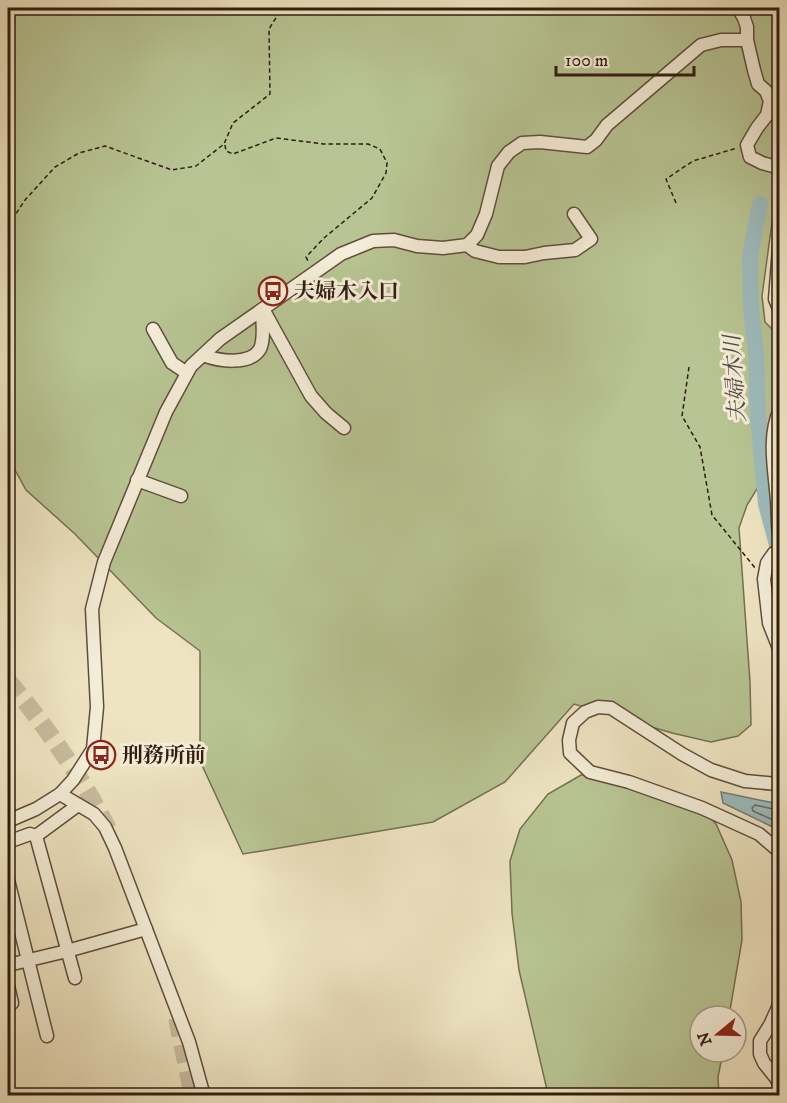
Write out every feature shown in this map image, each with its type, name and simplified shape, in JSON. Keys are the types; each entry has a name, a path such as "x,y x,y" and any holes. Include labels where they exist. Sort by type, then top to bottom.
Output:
{"street":[{"path":"738,8 747,27 747,40 758,84 766,91 770,101 767,115 747,145 750,157 762,164 780,168"},
{"path":"8,821 36,809 60,794 73,780 93,749 97,706 92,609 104,562 166,412 191,366 220,339 341,254 373,241 394,240 417,246 443,248 467,244 477,234 486,214 498,166 509,152 522,142 587,147 596,140 607,125 702,45 721,40 747,40"},
{"path":"467,244 475,251 499,257 525,257 575,250 591,239 574,214"},
{"path":"780,236 775,299 780,311"},
{"path":"203,355 212,359 237,361 250,358 259,350 262,337 262,310"},
{"path":"262,310 311,396 344,428"},
{"path":"153,329 172,363 187,373"},
{"path":"780,409 775,419 773,433 773,468 780,539"},
{"path":"138,480 181,496"},
{"path":"780,550 774,553 767,563 764,579 769,623 780,651"},
{"path":"780,782 745,781 711,770 611,708 598,707 585,712 573,723 569,740 570,753 590,772 629,782 702,807 759,834 780,852"},
{"path":"60,794 94,814 105,827 189,1042 204,1095"},
{"path":"36,836 78,805"},
{"path":"8,842 30,834 36,836"},
{"path":"36,836 75,978"},
{"path":"8,880 47,1036"},
{"path":"8,965 146,929"},
{"path":"8,986 12,1003"},
{"path":"780,1003 760,1041 760,1054 780,1086"}],"path":[{"path":"8,226 25,200 55,167 78,153 105,146 172,170 196,166 224,144 233,123 270,94 269,29 282,8"},
{"path":"224,144 226,151 233,154 276,138 324,144 368,144 380,149 387,163 386,173 372,198 324,238 306,257 313,274"},
{"path":"676,203 666,179 693,161 747,145"},
{"path":"689,368 682,416 700,447 712,514 764,579"}],"green space":[{"path":"8,8 779,8 779,185 762,296 765,322 779,336 779,467 763,479 747,505 739,528 751,725 738,736 711,742 574,704 505,782 433,822 243,854 200,761 200,651 156,618 75,534 26,490 8,457"},
{"path":"609,773 703,810 716,824 732,860 741,902 742,940 731,1004 688,1004 688,1064 721,1064 718,1077 719,1095 550,1095 547,1090 519,970 512,913 510,861 520,829 548,794 581,775"}],"water":[{"path":"721,792 774,803 779,801 779,830 723,803"}],"waterway":[{"name":"夫婦木川","path":"760,204 750,256 751,309 766,504 777,545"}],"tunnel":[{"path":"8,681 62,752 108,829"},
{"path":"177,1018 193,1096"}],"place":[{"name":"夫婦木入口","path":"273,291"},
{"name":"刑務所前","path":"101,755"}]}
